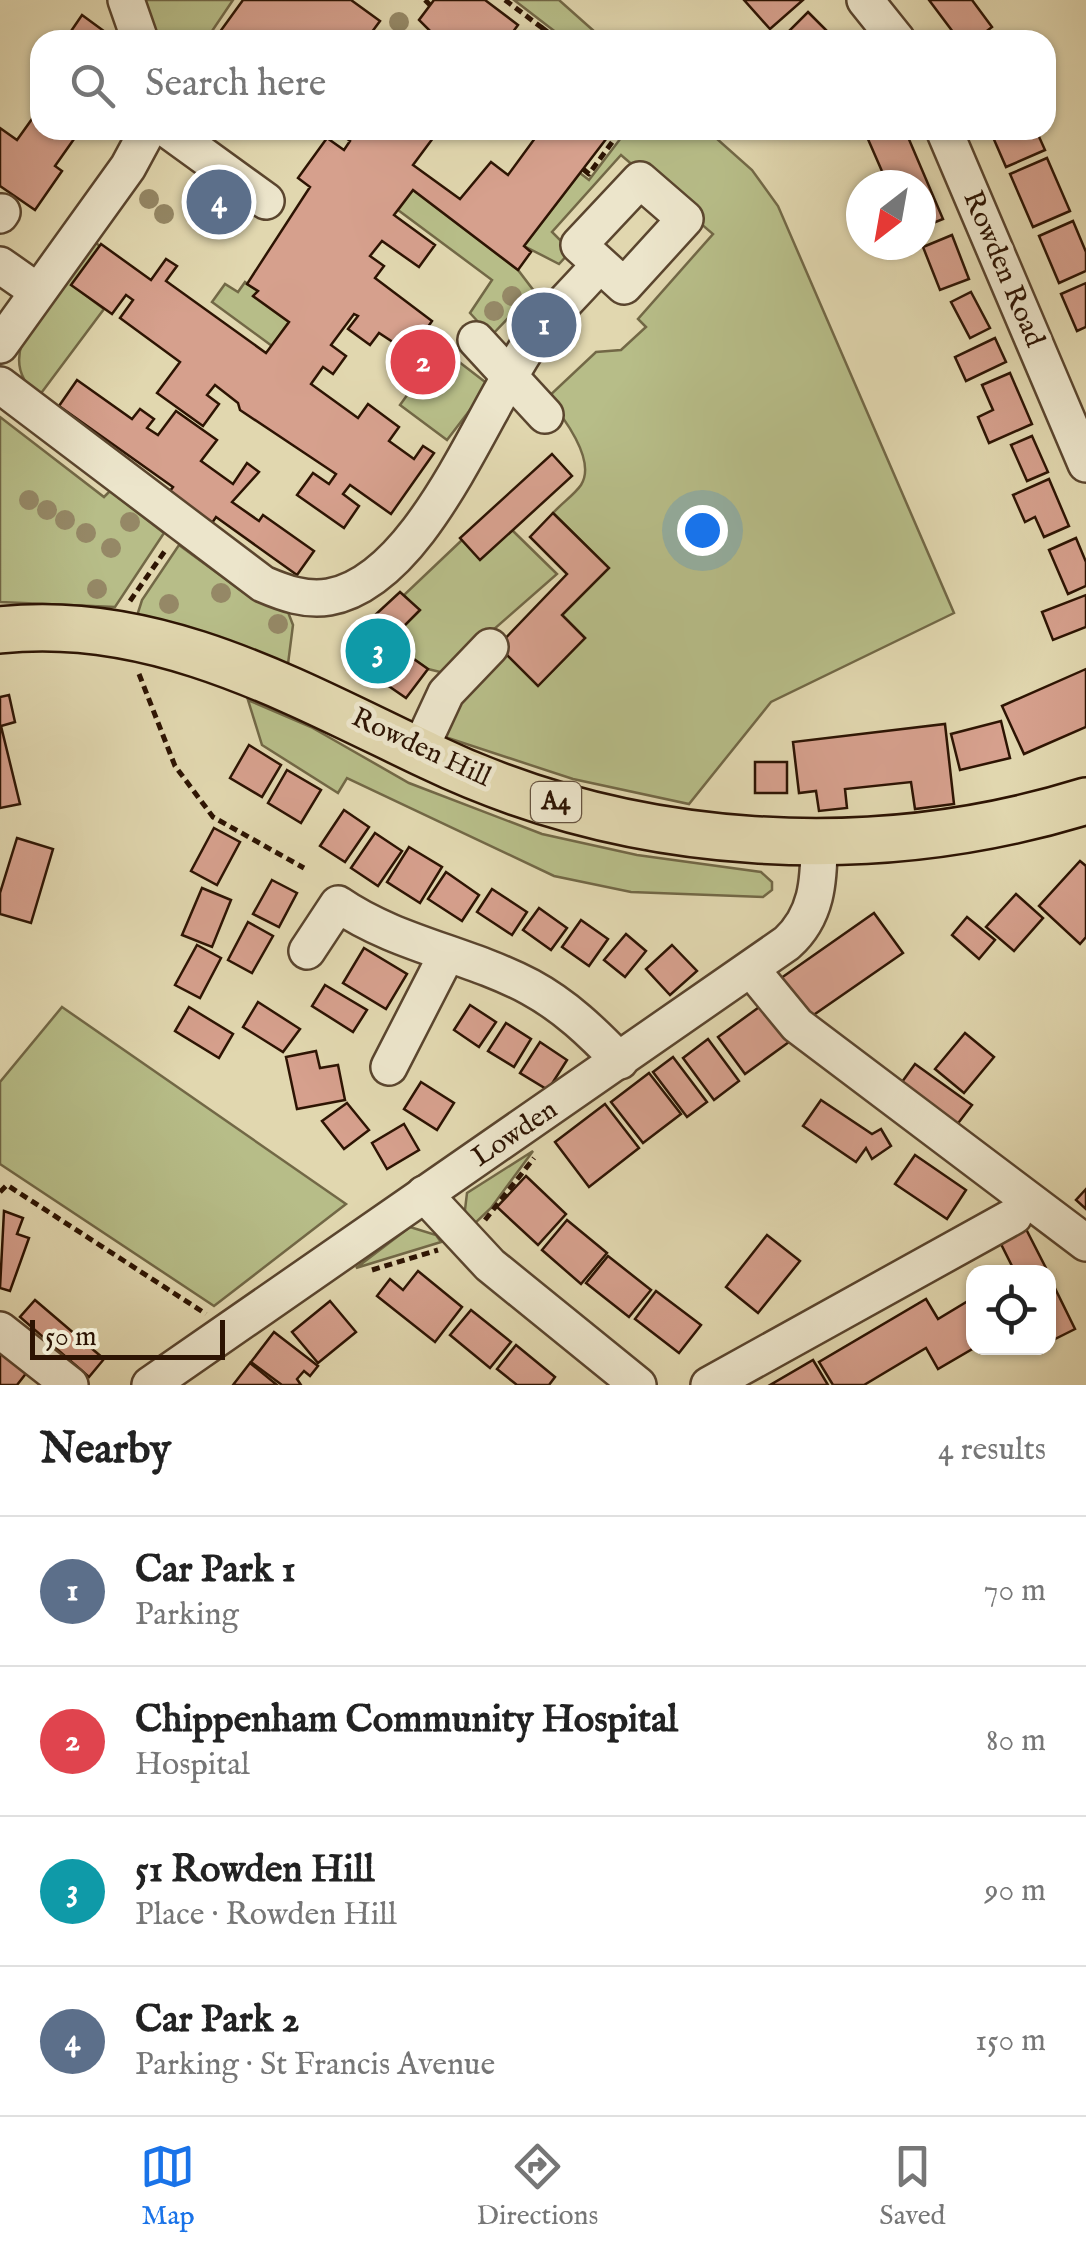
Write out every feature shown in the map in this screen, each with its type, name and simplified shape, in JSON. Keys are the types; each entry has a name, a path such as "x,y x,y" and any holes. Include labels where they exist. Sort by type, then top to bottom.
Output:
{"main road":[{"name":"Rowden Hill","path":"0,630 70,628 126,636 240,666 489,780 609,817 730,838 819,842 962,831 1086,801"}],"street":[{"path":"126,0 136,30"},
{"path":"865,0 889,30"},
{"path":"0,345 128,167 143,140"},
{"path":"182,140 266,201"},
{"name":"Rowden Road","path":"948,140 1086,464"},
{"path":"0,265 37,291"},
{"path":"0,385 274,588 309,598 347,592 377,572 430,515 534,338 600,266"},
{"path":"476,340 545,415"},
{"path":"419,751 446,693 490,647"},
{"name":"Lowden","path":"150,1385 787,943 806,922 818,888 819,842"},
{"path":"308,951 320,885 377,928 506,976 557,1004 620,1061"},
{"path":"392,1045 447,954"},
{"path":"751,968 797,1025 1086,1242"},
{"path":"424,1194 490,1265 638,1385"},
{"path":"709,1385 1014,1216"},
{"path":"0,1330 70,1385"}],"path":[{"path":"505,0 545,30"},
{"path":"583,169 589,174 614,140"},
{"path":"185,525 134,592 126,617 126,636 159,731 186,784 212,816 320,885"},
{"path":"0,1192 7,1185 229,1329"}],"green space":[{"path":"134,0 233,0 213,30 147,30"},
{"path":"514,0 559,0 593,30 553,30"},
{"path":"619,140 718,140 752,170 778,206 954,613 771,702 689,804 573,779 442,736 455,706 503,651 538,685 585,638 562,615 608,568 553,513 581,485 585,463 576,438 547,398 596,352 621,350 646,327 638,319 713,234 621,155 552,232 571,251 559,264 524,246 580,173 589,180"},
{"path":"413,190 518,270 534,291 491,336 470,313 492,280 398,210"},
{"path":"93,241 100,246 72,285 104,309 39,396 21,372 22,343"},
{"path":"245,282 258,291 254,297 289,322 272,346 212,302 225,284 238,292"},
{"path":"441,348 489,385 447,440 400,405"},
{"path":"0,417 104,497 110,491 164,533 115,607 0,602"},
{"path":"512,530 557,574 444,673 428,669 394,645 401,636 397,633 419,611 404,595 462,540"},
{"path":"179,545 246,594 286,607 293,625 288,664 136,619 142,600"},
{"path":"248,700 311,727 409,783 542,834 637,855 761,872 772,882 772,890 763,897 631,892 554,876 347,778 338,793 262,745"},
{"path":"62,1007 346,1204 214,1306 0,1164 0,1082"},
{"path":"533,1151 491,1208 471,1227 464,1218 467,1193"},
{"path":"410,1227 436,1235 441,1242 356,1268"}],"building":[{"path":"243,0 351,0 380,21 373,30 221,30"},
{"path":"434,0 485,0 518,25 514,30 429,30 419,20"},
{"path":"744,0 803,0 770,29"},
{"path":"929,0 972,0 992,27 988,30 952,30"},
{"path":"808,12 826,30 790,30"},
{"path":"82,15 102,30 72,30"},
{"path":"30,122 30,140 73,140 55,166 62,171 35,210 0,186 0,128 17,140"},
{"path":"326,140 344,150 350,141 432,140 413,165 460,199 491,162 508,175 534,140 605,140 524,246 531,252 518,270 413,190 394,215 435,245 419,267 382,241 370,256 384,266 375,278 432,321 419,340 411,334 402,348 379,333 370,345 348,329 358,316 354,314 331,345 346,356 333,374 323,367 311,384 358,418 368,404 399,427 389,441 414,459 423,446 434,453 391,514 350,485 343,494 359,506 344,528 297,495 313,473 329,484 336,474 240,410 238,403 215,385 207,395 219,404 203,426 157,393 180,362 120,318 133,300 126,295 112,314 71,285 101,244 151,280 166,259 177,266 166,281 266,353 289,322 253,296 258,291 247,284 310,187 298,178"},
{"path":"868,140 909,140 922,170 881,170"},
{"path":"994,140 1040,140 1045,150 1006,167"},
{"path":"1047,158 1070,211 1033,227 1010,174"},
{"path":"936,203 943,219 936,222"},
{"path":"1073,221 1086,252 1086,271 1059,283 1039,236"},
{"path":"952,235 969,279 940,290 928,260 936,260 936,242"},
{"path":"1086,283 1086,327 1077,331 1061,294"},
{"path":"971,292 990,328 970,338 951,302"},
{"path":"995,338 1006,362 966,381 955,357"},
{"path":"417,343 435,357 423,373 405,360"},
{"path":"1010,373 1032,424 989,443 978,417 993,410 982,385"},
{"path":"77,380 132,419 140,409 154,419 147,428 158,435 176,411 217,440 201,461 233,484 247,463 259,472 232,502 259,521 263,515 314,551 297,575 216,517 210,526 167,495 173,487 59,406"},
{"path":"1032,436 1048,472 1027,481 1011,445"},
{"path":"552,454 572,476 480,560 460,538"},
{"path":"1049,479 1069,526 1044,537 1035,517 1025,522 1013,495"},
{"path":"553,513 609,568 562,615 585,638 538,686 498,646 567,574 530,537"},
{"path":"1076,538 1086,562 1086,586 1068,594 1049,550"},
{"path":"400,592 420,610 397,633 401,636 394,645 428,669 406,698 348,658 366,633 361,628"},
{"path":"1086,595 1086,627 1053,640 1042,612"},
{"path":"1086,669 1086,727 1024,754 1002,706"},
{"path":"9,695 15,722 1,726 20,804 0,808 0,697"},
{"path":"1001,721 1010,758 960,770 951,734"},
{"path":"945,724 954,804 915,809 911,782 845,789 847,808 819,811 816,791 799,793 793,742"},
{"path":"249,745 281,765 262,797 230,778"},
{"path":"755,762 787,762 787,793 755,793"},
{"path":"287,770 321,790 301,823 268,803"},
{"path":"344,810 369,827 345,862 320,846"},
{"path":"214,828 240,842 217,885 191,871"},
{"path":"375,833 402,851 378,886 351,868"},
{"path":"17,838 53,849 31,923 0,914 0,893"},
{"path":"409,847 442,867 420,903 387,882"},
{"path":"1080,861 1086,866 1086,937 1080,944 1039,906"},
{"path":"446,872 479,895 462,921 428,899"},
{"path":"272,880 297,893 279,927 253,914"},
{"path":"202,888 231,900 212,947 182,935"},
{"path":"492,889 527,912 512,935 477,912"},
{"path":"1016,894 1043,918 1014,951 986,927"},
{"path":"539,908 567,928 551,950 523,930"},
{"path":"874,913 903,953 802,1023 774,983"},
{"path":"967,917 995,940 979,959 952,935"},
{"path":"581,920 608,939 589,966 562,947"},
{"path":"248,922 273,936 252,973 228,960"},
{"path":"626,934 646,951 625,977 604,960"},
{"path":"197,945 221,958 200,998 175,985"},
{"path":"672,945 697,971 670,995 646,969"},
{"path":"364,948 407,974 386,1009 343,983"},
{"path":"325,985 367,1010 353,1032 312,1006"},
{"path":"258,1002 300,1029 283,1052 243,1027"},
{"path":"470,1005 496,1022 479,1047 454,1030"},
{"path":"762,1005 789,1042 745,1074 718,1037"},
{"path":"189,1007 233,1034 219,1058 175,1031"},
{"path":"506,1023 531,1039 514,1067 488,1051"},
{"path":"965,1033 994,1057 964,1093 935,1069"},
{"path":"708,1039 739,1081 714,1100 683,1058"},
{"path":"540,1042 567,1060 548,1090 520,1073"},
{"path":"316,1051 320,1068 338,1065 345,1100 297,1109 286,1057"},
{"path":"673,1057 707,1102 687,1117 653,1072"},
{"path":"915,1064 972,1105 956,1126 894,1093"},
{"path":"649,1073 681,1114 643,1143 611,1102"},
{"path":"421,1082 454,1103 437,1130 404,1109"},
{"path":"821,1100 872,1134 881,1129 891,1146 872,1159 866,1148 856,1162 803,1126"},
{"path":"347,1103 369,1130 344,1149 322,1121"},
{"path":"605,1104 639,1148 589,1187 555,1142"},
{"path":"404,1124 419,1150 387,1169 372,1143"},
{"path":"915,1155 966,1190 947,1219 895,1184"},
{"path":"526,1176 566,1214 538,1245 497,1207"},
{"path":"1086,1189 1086,1209 1076,1200"},
{"path":"4,1211 23,1218 17,1234 29,1238 10,1291 0,1288"},
{"path":"567,1220 607,1253 581,1284 542,1250"},
{"path":"1026,1229 1044,1265 1012,1265 1000,1242"},
{"path":"767,1235 800,1261 758,1313 726,1287"},
{"path":"608,1256 651,1290 629,1317 586,1283"},
{"path":"418,1271 462,1307 435,1342 377,1296 390,1279 403,1290"},
{"path":"1056,1290 1075,1329 1056,1338"},
{"path":"656,1291 701,1325 679,1353 635,1319"},
{"path":"926,1299 938,1319 966,1302 966,1353 938,1369 926,1348 864,1385 833,1385 819,1362"},
{"path":"35,1300 104,1359 89,1377 20,1317"},
{"path":"330,1301 356,1332 318,1363 292,1332"},
{"path":"471,1310 511,1342 490,1368 450,1335"},
{"path":"274,1332 318,1366 310,1376 304,1371 297,1379 301,1385 282,1385 251,1362"},
{"path":"0,1344 31,1367 17,1385 0,1385"},
{"path":"516,1345 555,1377 549,1385 517,1385 497,1369"},
{"path":"813,1360 828,1385 770,1385"},
{"path":"250,1363 277,1385 233,1385"}],"place":[{"name":"Car Park 2","path":"219,202"},
{"name":"Car Park 1","path":"544,325"},
{"name":"Chippenham Community Hospital","path":"423,362"},
{"name":"51 Rowden Hill","path":"378,651"}]}
